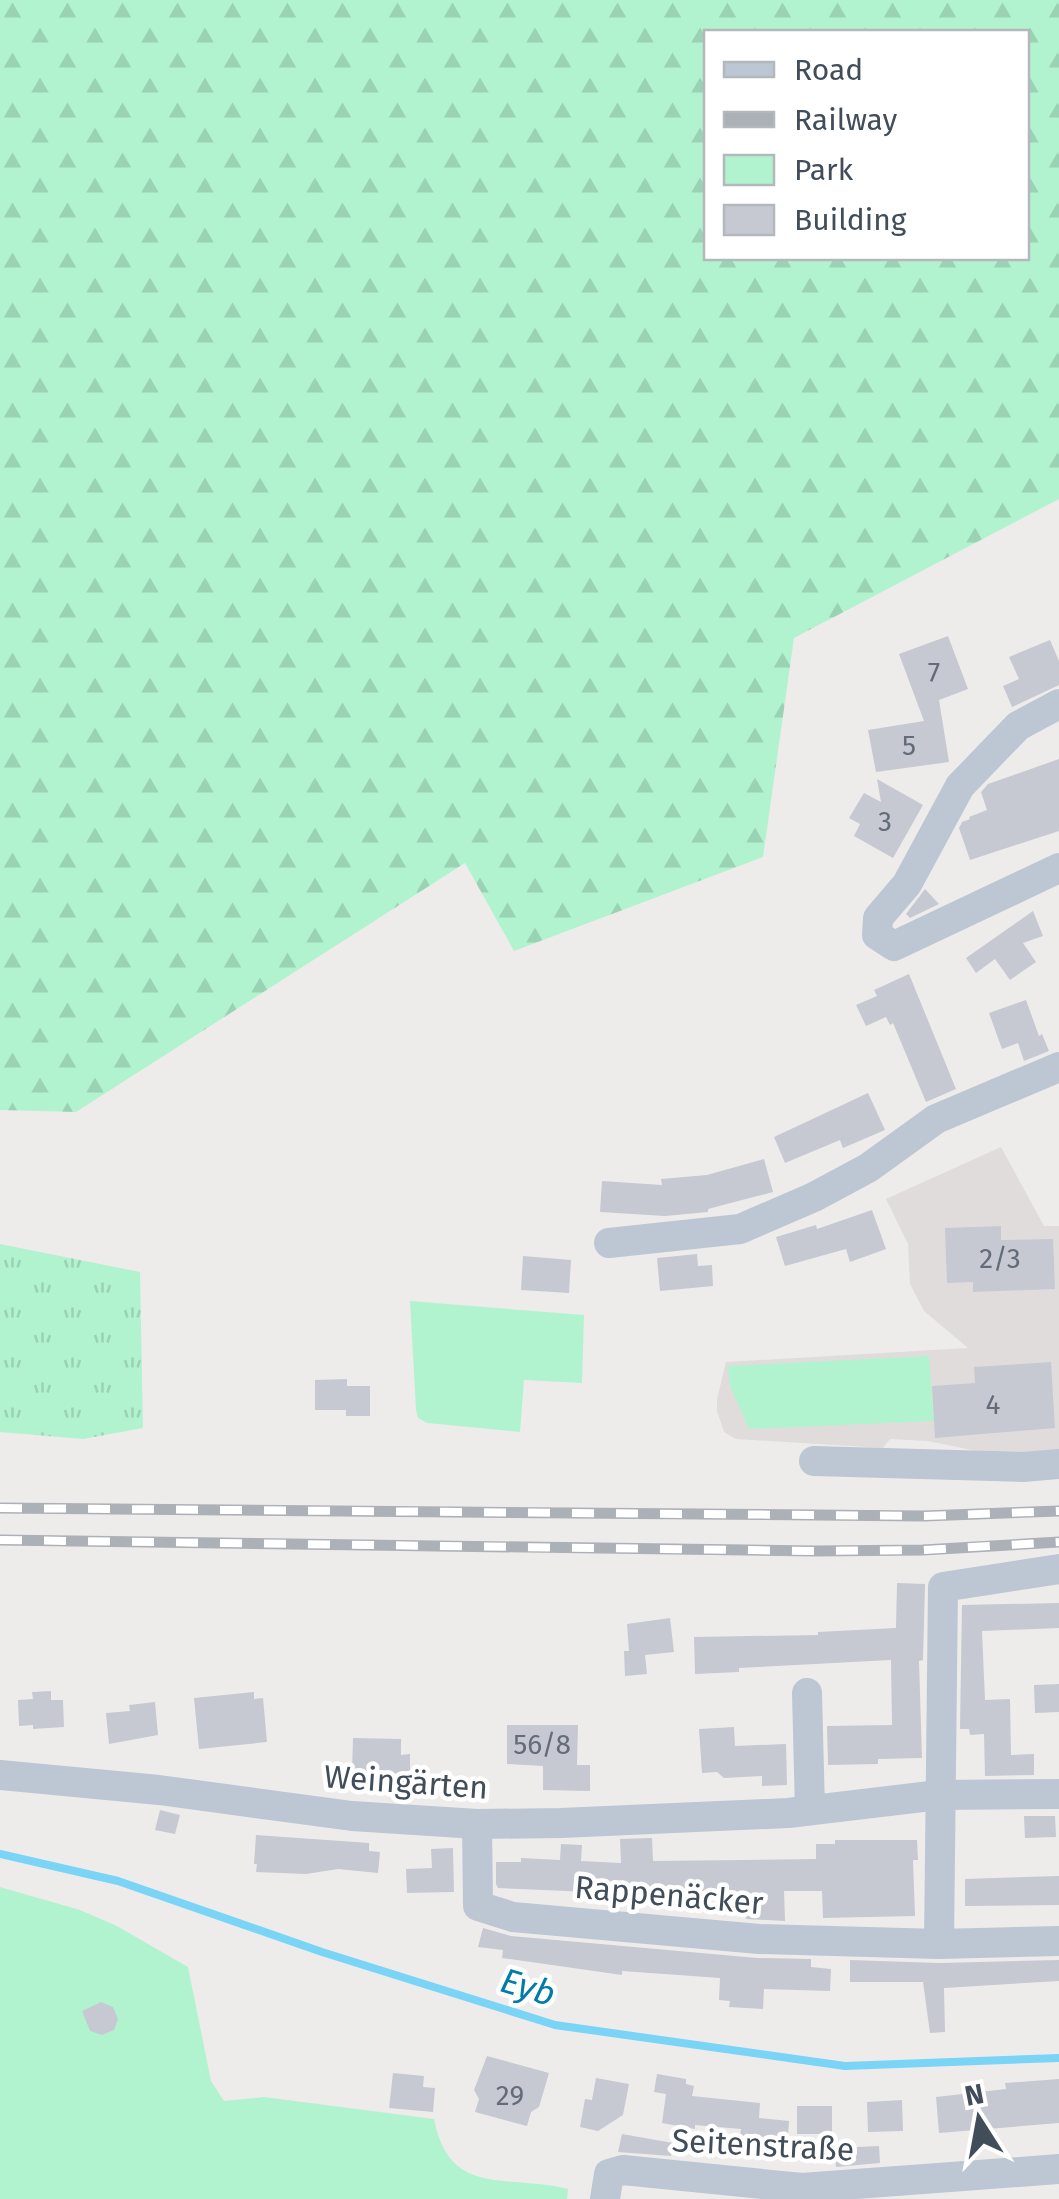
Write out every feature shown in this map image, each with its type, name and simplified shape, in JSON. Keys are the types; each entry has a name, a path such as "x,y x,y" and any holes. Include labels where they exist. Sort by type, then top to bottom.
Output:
{"street":[{"path":"1059,704 1018,726 960,786 907,884 878,918 877,935 894,946 1059,868"},
{"path":"609,1243 740,1229 868,1168 936,1119 1059,1067"},
{"path":"814,1461 1023,1467 1059,1464"},
{"path":"940,1944 943,1587 1059,1569"},
{"path":"807,1692 810,1810"},
{"name":"Weingärten","path":"0,1775 159,1790 352,1816 477,1824 561,1824 810,1810 939,1795 1059,1794"},
{"name":"Rappenäcker","path":"477,1824 478,1906 512,1918 759,1939 940,1944 1059,1940"},
{"name":"Seitenstraße","path":"605,2199 608,2174 623,2170 802,2188 1059,2169"}],"shaded area":[{"path":"1001,1147 1044,1226 1059,1226 1059,1452 991,1454 928,1441 890,1439 883,1448 736,1439 724,1432 717,1399 726,1362 968,1348 924,1311 910,1284 908,1244 886,1199"}],"green space":[{"path":"0,0 1059,0 1059,499 794,638 763,857 514,951 465,863 76,1112 0,1110"},
{"path":"0,1244 140,1272 143,1428 83,1439 0,1432"},
{"path":"410,1301 584,1315 582,1383 524,1380 520,1432 427,1423 418,1418 416,1410"},
{"path":"929,1356 934,1421 749,1429 730,1386 728,1366"},
{"path":"0,1887 80,1910 117,1926 188,1967 211,2081 224,2101 264,2097 434,2119 442,2144 453,2161 467,2172 484,2178 568,2189 567,2199 0,2199"}],"building":[{"path":"948,636 968,689 939,700 949,762 876,772 868,730 924,721 899,654"},
{"path":"1050,640 1059,661 1059,685 1012,707 1003,686 1019,679 1009,657"},
{"path":"1059,759 1059,831 970,860 959,828 969,817 987,810 981,792 988,784"},
{"path":"877,779 923,805 893,858 854,836 860,824 849,818 864,793 881,802"},
{"path":"925,889 939,904 910,918 906,914"},
{"path":"1033,911 1043,936 1023,943 1036,962 1010,980 995,959 976,973 966,958"},
{"path":"909,974 956,1089 926,1102 893,1023 890,1025 886,1017 866,1026 856,1005 877,996 874,990"},
{"path":"1026,1000 1049,1051 1024,1061 1018,1043 1002,1049 989,1013"},
{"path":"868,1093 885,1130 843,1148 840,1140 785,1163 774,1137"},
{"path":"764,1159 773,1192 708,1212 665,1216 600,1212 602,1181 662,1185 661,1179 707,1175"},
{"path":"872,1210 886,1249 850,1262 846,1249 785,1266 776,1237 816,1225 817,1229"},
{"path":"1001,1226 1001,1240 1053,1239 1055,1289 973,1292 973,1282 947,1283 945,1228"},
{"path":"697,1254 698,1266 712,1265 713,1286 660,1291 657,1258"},
{"path":"523,1256 571,1260 569,1293 521,1290"},
{"path":"1051,1362 1055,1428 935,1438 932,1386 975,1383 974,1367"},
{"path":"347,1379 347,1386 370,1386 370,1416 346,1416 346,1410 315,1410 315,1380"},
{"path":"897,1583 925,1584 923,1660 919,1661 922,1758 828,1765 827,1726 892,1725 891,1660 695,1674 694,1637 818,1635 896,1628"},
{"path":"1059,1603 1059,1628 982,1631 985,1700 1010,1699 1011,1755 1034,1754 1034,1775 985,1776 984,1734 970,1735 969,1729 960,1729 962,1605"},
{"path":"670,1618 674,1652 645,1655 647,1674 625,1676 624,1651 629,1651 627,1624"},
{"path":"1059,1684 1059,1712 1035,1713 1034,1685"},
{"path":"51,1691 51,1700 63,1700 64,1727 19,1726 18,1700 33,1699 32,1692"},
{"path":"254,1692 254,1699 263,1698 267,1742 199,1749 194,1698"},
{"path":"155,1702 158,1735 109,1744 106,1713 130,1711 129,1705"},
{"path":"507,1725 578,1725 577,1765 590,1765 590,1791 543,1790 543,1766 507,1764"},
{"path":"734,1727 735,1746 786,1744 787,1785 762,1786 762,1776 724,1778 717,1772 702,1773 699,1729"},
{"path":"353,1738 401,1739 401,1755 410,1754 410,1773 430,1774 430,1795 394,1794 394,1777 372,1781 362,1773 352,1773"},
{"path":"160,1810 180,1815 175,1834 155,1830"},
{"path":"1024,1816 1055,1816 1056,1837 1025,1838"},
{"path":"256,1835 369,1843 369,1851 380,1852 378,1873 338,1869 306,1874 256,1872"},
{"path":"652,1838 653,1861 816,1859 816,1844 835,1844 835,1840 917,1840 918,1860 913,1860 915,1916 823,1918 822,1891 784,1891 785,1921 746,1919 746,1895 498,1888 496,1884 496,1862 521,1862 521,1858 560,1860 561,1844 582,1845 581,1861 621,1863 620,1839"},
{"path":"453,1848 454,1892 407,1893 406,1869 432,1868 431,1849"},
{"path":"1059,1876 1059,1905 965,1906 965,1879"},
{"path":"483,1928 511,1936 757,1958 811,1959 811,1967 831,1969 830,1991 764,1989 763,2009 729,2007 730,2001 719,2000 720,1978 622,1971 622,1975 502,1958 503,1950 478,1947"},
{"path":"850,1960 1059,1960 1059,1981 944,1988 945,2032 930,2033 923,1982 850,1982"},
{"path":"101,2002 113,2007 118,2019 114,2030 102,2035 90,2031 82,2011"},
{"path":"487,2056 549,2073 539,2107 531,2112 527,2126 475,2112 479,2099 474,2090"},
{"path":"393,2073 424,2076 423,2087 435,2088 433,2112 389,2108"},
{"path":"657,2074 686,2079 686,2084 694,2086 692,2096 760,2103 759,2118 789,2121 787,2152 739,2147 741,2129 695,2125 695,2129 662,2123 666,2094 654,2092"},
{"path":"596,2078 629,2084 623,2115 598,2131 580,2127 585,2099 592,2100"},
{"path":"1059,2079 1059,2123 939,2133 936,2097 1006,2089 1005,2083"},
{"path":"902,2100 903,2131 868,2132 867,2102"},
{"path":"797,2106 832,2106 832,2134 797,2134"},
{"path":"622,2134 673,2143 671,2156 618,2152"},
{"path":"879,2146 880,2163 836,2167 835,2148"}],"waterway":[{"name":"Eyb","path":"0,1854 118,1881 322,1952 555,2025 845,2066 1059,2058"}],"railway":[{"path":"0,1508 924,1516 1059,1511"},
{"path":"0,1540 815,1551 1059,1542"}]}
